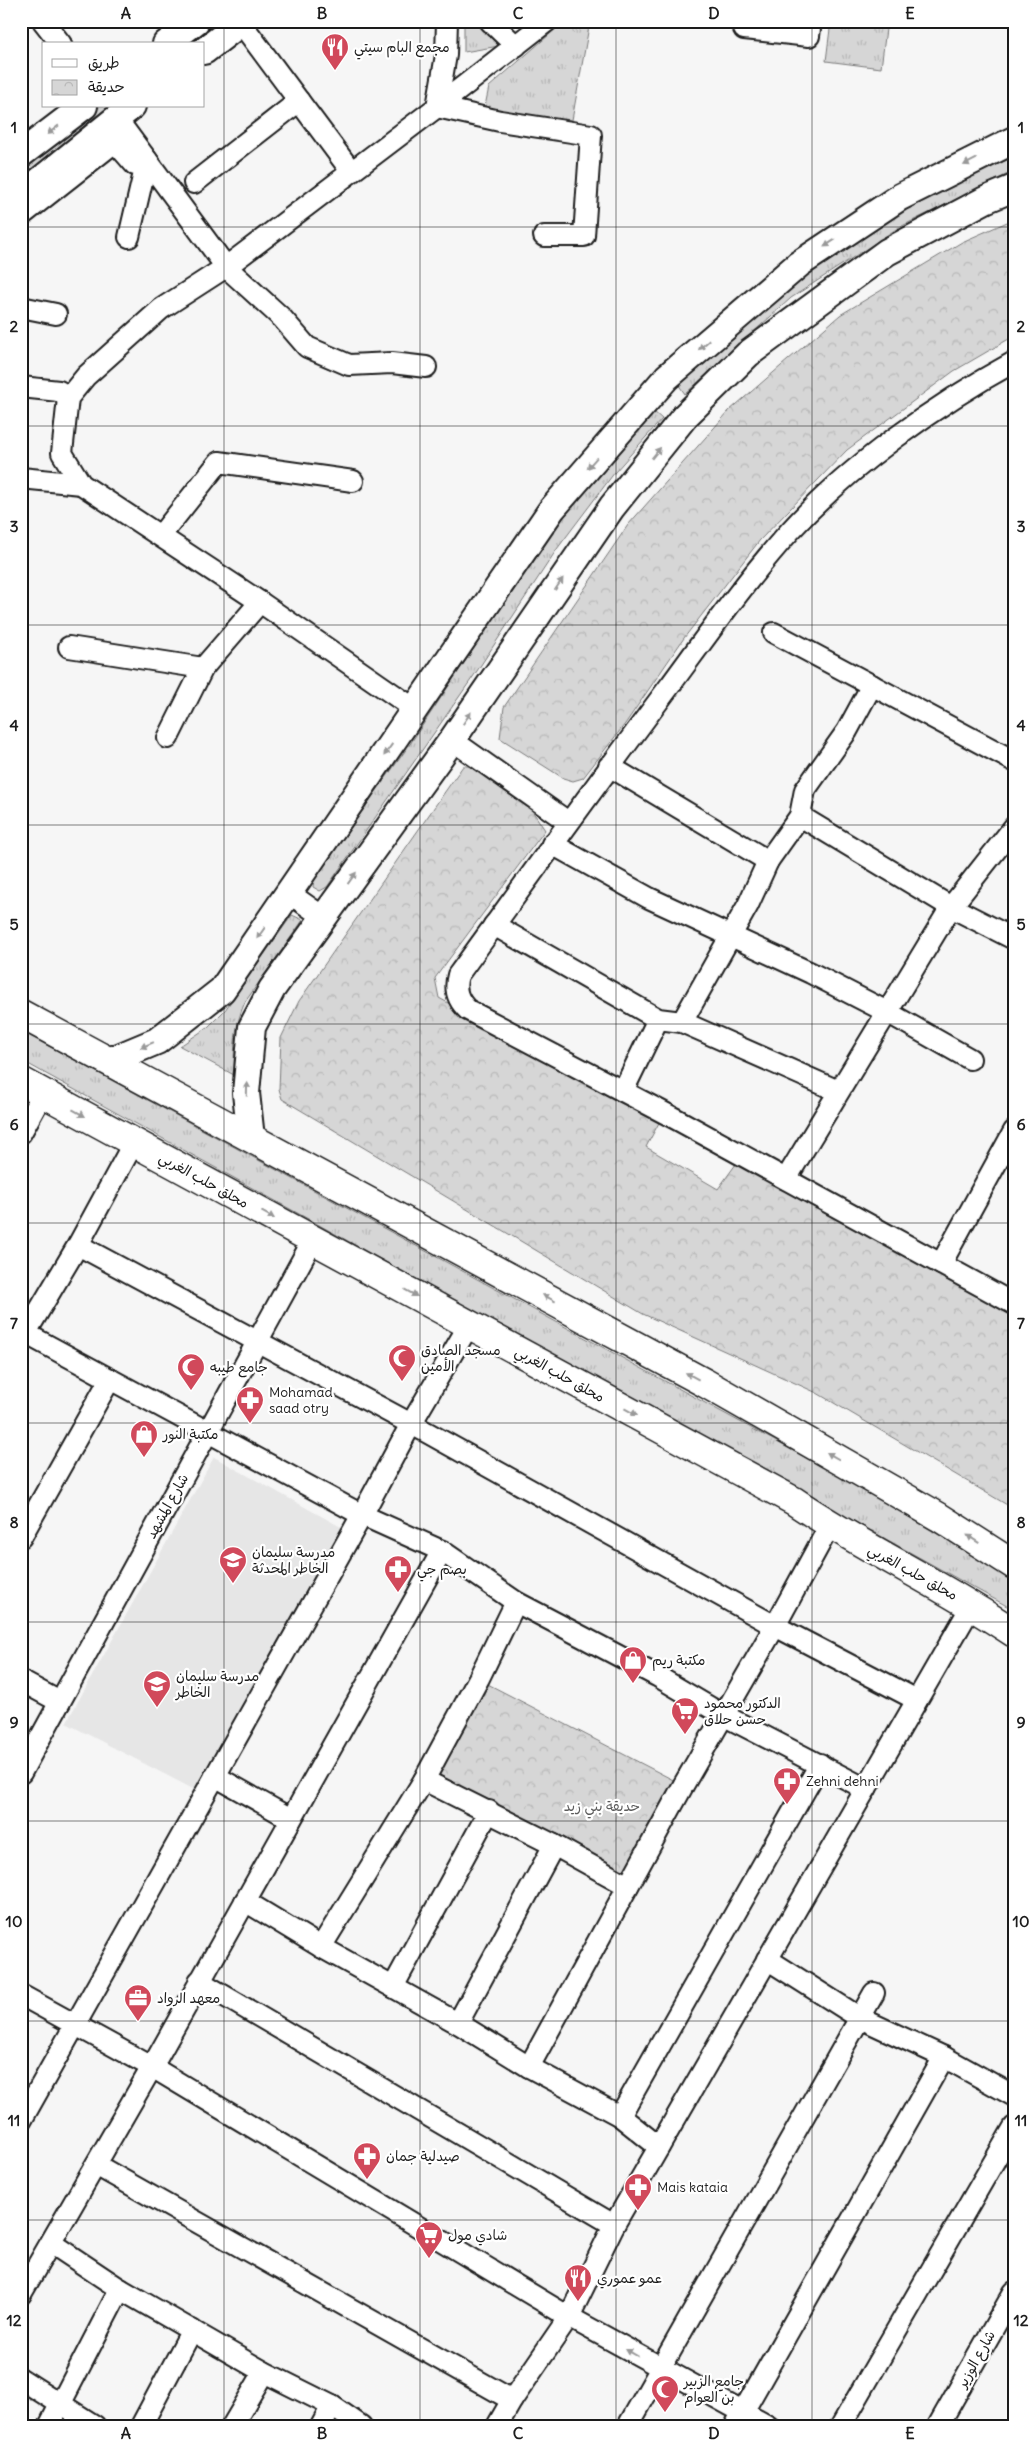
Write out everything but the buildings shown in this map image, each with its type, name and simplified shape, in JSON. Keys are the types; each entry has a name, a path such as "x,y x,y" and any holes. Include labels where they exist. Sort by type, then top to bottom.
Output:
{"highway":[{"path":"21,1014 705,1383 938,1517 1014,1565"},
{"name":"محلق حلب الغربي","path":"32,1087 794,1501 830,1525 972,1605 1014,1633"}],"main road":[{"path":"169,42 196,21"},
{"path":"205,50 242,22"},
{"path":"21,154 81,108"},
{"path":"21,196 124,112"},
{"path":"109,1061 157,1041 222,990 416,710 552,509 667,377 799,264 900,197 1014,140"},
{"path":"250,1138 246,1093 252,1026 272,989 452,740 612,507 685,416 748,354 887,252 985,200 1014,188"},
{"path":"656,390 685,416"}],"street":[{"path":"44,21 60,42"},
{"path":"437,107 446,55 447,21"},
{"path":"490,21 516,46"},
{"path":"416,710 161,535 81,484 62,453 68,398 86,376 161,309 226,267 547,21"},
{"path":"744,29 809,36 812,21"},
{"path":"242,22 351,171"},
{"path":"194,183 299,101"},
{"path":"437,107 500,121 591,135 584,236 544,236"},
{"path":"124,112 145,168 210,264 152,306 146,323"},
{"path":"21,216 115,142 145,168 226,267 282,318 307,347 349,366 392,363 426,367"},
{"path":"129,237 145,168"},
{"path":"21,307 56,314"},
{"path":"1014,362 947,402 891,441 791,530 729,604 568,822 458,975 456,988 463,1005 1014,1304"},
{"path":"21,387 59,391 68,398"},
{"path":"161,535 219,462 353,481"},
{"path":"21,478 81,484"},
{"path":"168,738 203,668 260,602"},
{"path":"774,633 1014,761"},
{"path":"69,647 203,668"},
{"path":"682,1022 748,905 768,861 800,816 805,790 847,731 872,685"},
{"path":"452,740 568,822"},
{"path":"609,766 768,861"},
{"path":"800,816 951,907 1014,939"},
{"path":"786,1179 951,907 1008,848 1014,827"},
{"path":"552,844 649,898 730,937 812,973 887,1012 970,1059"},
{"path":"289,893 323,917"},
{"path":"494,925 658,1019 682,1022 838,1091"},
{"path":"623,1091 658,1019"},
{"path":"21,1134 32,1087"},
{"path":"941,1264 1014,1131"},
{"path":"134,1142 78,1245 23,1335 110,1379 362,1515 442,1551 516,1602 657,1676 723,1715 866,1789"},
{"name":"شارع المشهد","path":"21,1773 313,1240"},
{"path":"78,1245 258,1340 775,1626 917,1700"},
{"path":"21,2121 362,1515 411,1424 469,1324"},
{"path":"21,1537 110,1379"},
{"path":"529,2067 830,1525"},
{"path":"21,2294 152,2067 442,1551"},
{"path":"321,1947 424,1780 479,1678 516,1602"},
{"path":"497,2426 512,2400 569,2317 614,2225 658,2147 972,1605"},
{"path":"21,1681 60,1702"},
{"path":"620,2116 820,1764"},
{"path":"215,1776 291,1819"},
{"path":"424,1780 489,1811 628,1886"},
{"path":"394,1986 489,1811"},
{"path":"458,2023 554,1845"},
{"path":"245,1901 321,1947 458,2023 529,2067 620,2116 658,2147"},
{"path":"767,1958 860,2018 944,2056 1014,2096"},
{"path":"199,1981 614,2225"},
{"path":"628,2426 874,1993"},
{"path":"21,1995 77,2024 152,2067 569,2317 660,2368 739,2419 768,2426"},
{"path":"739,2419 944,2056"},
{"path":"841,2426 1014,2127"},
{"path":"96,2165 512,2400"},
{"path":"52,2242 120,2289 264,2372 332,2406 361,2426"},
{"path":"49,2426 120,2289"},
{"name":"شارع الوزير","path":"938,2426 1014,2292"},
{"path":"141,2426 192,2330"},
{"path":"232,2426 264,2372"},
{"path":"21,2379 62,2403 95,2426"},
{"path":"321,2426 332,2406"}],"shaded area":[{"path":"214,1457 341,1527 197,1791 66,1723"}],"green space":[{"path":"205,21 220,21 194,42 179,42"},
{"path":"464,21 476,21 499,46 464,52"},
{"path":"565,21 590,21 572,120 484,111 489,87"},
{"path":"831,21 887,21 881,68 826,61"},
{"path":"95,108 110,108 21,179 21,167"},
{"path":"1014,157 1014,171 898,228 791,298 685,394 678,384 790,281 911,202"},
{"path":"1014,219 1014,336 954,371 847,450 760,540 684,638 625,724 583,778 573,781 563,778 500,738 504,707 628,525 729,411 840,315 962,242"},
{"path":"653,411 662,419 615,472 557,549 475,674 327,887 320,891 313,887 314,879 410,744 558,522"},
{"path":"463,766 470,766 531,809 545,830 435,978 439,998 661,1119 646,1147 718,1189 736,1164 1014,1313 1014,1509 817,1393 643,1314 282,1099 279,1089 281,1038 299,1001"},
{"path":"292,915 303,920 245,1002 241,1011 235,1038 234,1075 180,1046 208,1027 225,1010"},
{"path":"21,1031 856,1485 1014,1580 1014,1610 21,1060"},
{"name":"حديقة بني زيد","path":"480,1680 681,1784 627,1884 426,1779"}],"place":[{"name":"مجمع البام سيتي","path":"335,71"},
{"name":"مسجد الصادق الأمين","path":"402,1382"},
{"name":"جامع طيبه","path":"191,1391"},
{"name":"Mohamad saad otry","path":"250,1424"},
{"name":"مكتبة النور","path":"144,1458"},
{"name":"مدرسة سليمان الخاطر المحدثة","path":"233,1584"},
{"name":"بصم جي","path":"398,1593"},
{"name":"مكتبة ريم","path":"633,1684"},
{"name":"مدرسة سليمان الخاطر","path":"157,1708"},
{"name":"الدكتور محمود حسن حلاق","path":"685,1735"},
{"name":"Zehni dehni","path":"787,1805"},
{"name":"معهد الرواد","path":"138,2022"},
{"name":"صيدلية جمان","path":"367,2180"},
{"name":"Mais kataia","path":"638,2211"},
{"name":"شادي مول","path":"429,2259"},
{"name":"عمو عموري","path":"578,2302"},
{"name":"جامع الزبير بن العوام","path":"665,2413"}]}
